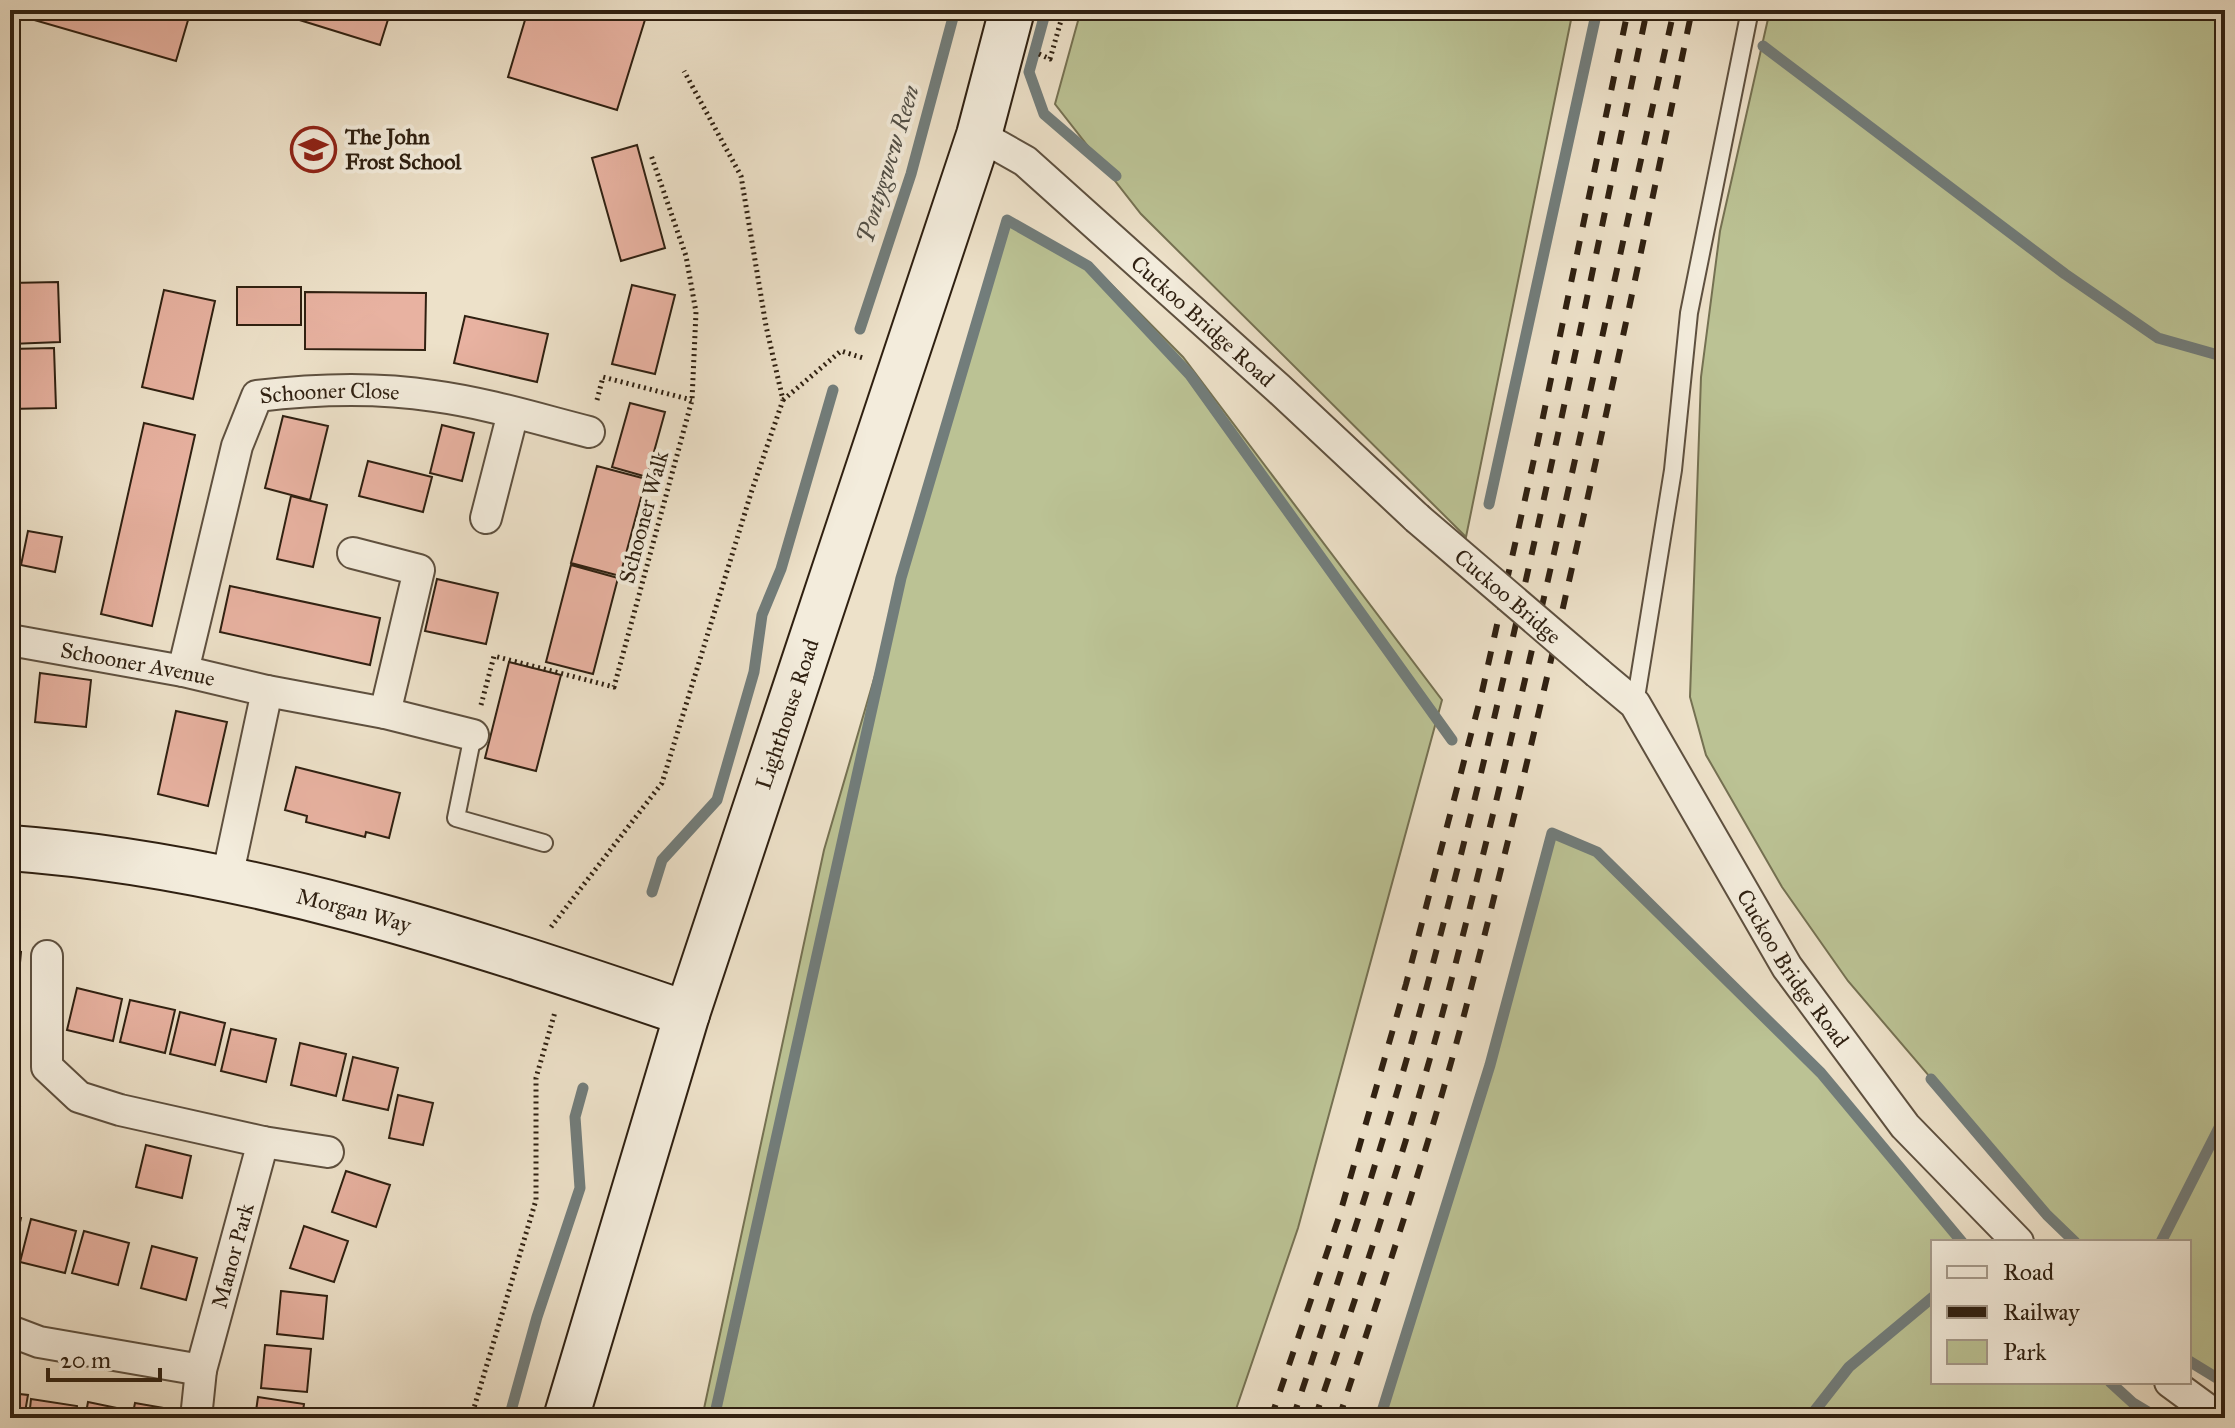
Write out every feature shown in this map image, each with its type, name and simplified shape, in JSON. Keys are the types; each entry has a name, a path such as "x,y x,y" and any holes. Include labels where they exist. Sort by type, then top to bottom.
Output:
{"main road":[{"name":"Lighthouse Road","path":"566,1418 687,1014 903,370 979,135 1012,10"},
{"name":"Morgan Way","path":"10,848 70,852 227,878 383,918 549,967 687,1014"}],"street":[{"name":"Cuckoo Bridge Road","path":"979,135 1025,161 1278,388 1417,518"},
{"name":"Schooner Close","path":"183,671 237,446 257,396 307,390 371,390 436,396 589,432"},
{"path":"486,518 513,413"},
{"name":"Cuckoo Bridge","path":"1417,518 1598,673"},
{"path":"353,553 419,570 385,713"},
{"name":"Schooner Avenue","path":"10,640 183,671 267,691 385,713 473,735"},
{"name":"Cuckoo Bridge Road","path":"1598,673 1635,704 1787,967 1905,1126 2016,1240"},
{"path":"227,878 267,691"},
{"path":"47,956 47,1067 79,1097 120,1110 263,1142 328,1152"},
{"name":"Manor Park","path":"196,1418 201,1370 263,1142"},
{"path":"10,1331 39,1342 201,1370"},
{"path":"2173,1384 2219,1418"}],"lane":[{"path":"1635,704 1673,470 1689,313 1750,10"},
{"path":"473,735 456,818 544,843"}],"path":[{"path":"1050,59 1064,10"},
{"path":"684,71 741,176 766,326 783,400"},
{"name":"Schooner Walk","path":"473,735 494,656 614,687 692,400 696,312 689,270 651,155"},
{"path":"471,1418 536,1200 536,1078 549,967 545,935 662,783 751,493 783,400 841,351 903,370"},
{"path":"589,432 603,377 692,400"}],"green space":[{"path":"1081,10 1573,10 1466,537 1141,214 1055,104"},
{"path":"1770,10 2225,10 2225,1383 2191,1362 2191,1240 2073,1240 2047,1214 1848,981 1782,887 1706,755 1690,697 1701,377 1720,231"},
{"path":"1007,224 1102,275 1183,357 1442,700 1298,1228 1233,1418 702,1418 824,850"},
{"path":"1552,833 1597,852 1821,1073 1960,1240 1931,1240 1931,1384 2112,1384 2133,1403 2158,1418 1380,1418 1490,1065"}],"building":[{"path":"10,10 191,10 176,61 10,13"},
{"path":"278,10 391,10 380,45 277,13"},
{"path":"528,10 648,10 617,110 508,77"},
{"path":"637,145 665,248 621,261 592,158"},
{"path":"58,282 60,342 10,344 10,283"},
{"path":"632,285 675,295 655,374 612,364"},
{"path":"237,287 301,287 301,325 237,325"},
{"path":"164,290 215,301 193,399 142,387"},
{"path":"305,292 426,293 425,350 305,349"},
{"path":"465,316 548,334 537,382 454,363"},
{"path":"54,348 56,408 10,409 10,349"},
{"path":"630,403 665,412 647,477 612,467"},
{"path":"283,416 328,426 310,500 265,488"},
{"path":"144,423 195,435 152,626 101,614"},
{"path":"442,425 474,433 462,481 430,473"},
{"path":"368,461 432,477 423,512 359,496"},
{"path":"597,466 646,479 620,576 571,563"},
{"path":"291,496 327,505 313,567 277,559"},
{"path":"28,531 62,537 55,572 21,565"},
{"path":"571,565 618,578 593,674 546,662"},
{"path":"437,579 498,593 486,644 425,631"},
{"path":"230,586 380,618 370,665 220,632"},
{"path":"509,662 561,675 536,771 485,758"},
{"path":"40,673 91,680 86,727 35,722"},
{"path":"176,711 227,722 208,806 158,794"},
{"path":"296,767 400,793 389,838 366,832 365,837 306,822 307,816 285,810"},
{"path":"10,951 21,952 17,995 10,994"},
{"path":"77,988 122,999 113,1041 67,1030"},
{"path":"130,1000 175,1010 165,1053 120,1042"},
{"path":"180,1012 225,1023 215,1065 170,1054"},
{"path":"231,1029 276,1039 266,1082 221,1071"},
{"path":"300,1043 346,1054 336,1096 291,1085"},
{"path":"353,1057 398,1068 388,1110 343,1100"},
{"path":"398,1095 433,1103 423,1145 389,1138"},
{"path":"10,1106 20,1107 16,1150 10,1149"},
{"path":"146,1145 191,1156 182,1198 136,1187"},
{"path":"346,1171 390,1185 376,1227 332,1212"},
{"path":"10,1215 21,1218 11,1260 10,1260"},
{"path":"31,1219 76,1231 65,1273 20,1262"},
{"path":"304,1226 348,1241 334,1282 290,1268"},
{"path":"84,1231 129,1243 118,1285 72,1273"},
{"path":"152,1246 197,1258 186,1300 141,1288"},
{"path":"281,1291 327,1296 323,1339 277,1334"},
{"path":"265,1345 311,1349 307,1392 261,1388"},
{"path":"10,1393 28,1395 24,1418 10,1418"},
{"path":"258,1397 304,1404 302,1418 255,1418"},
{"path":"31,1399 77,1406 76,1418 29,1418"},
{"path":"88,1402 117,1408 115,1418 85,1418"},
{"path":"135,1403 164,1408 162,1418 132,1418"}],"waterway":[{"name":"Pontygwcw Reen","path":"860,329 911,174 955,10"},
{"path":"1046,10 1029,72 1044,114 1116,176"},
{"path":"1489,504 1597,10"},
{"path":"1763,46 2065,274 2158,338 2225,357"},
{"path":"714,1418 901,578 1007,220 1088,266 1190,375 1452,740"},
{"path":"652,892 662,860 717,800 754,672 762,615 781,569 833,390"},
{"path":"1380,1418 1490,1065 1552,833 1597,852 1821,1073 1960,1240"},
{"path":"1931,1079 2047,1215 2073,1240"},
{"path":"509,1418 537,1317 580,1188 575,1117 583,1088"},
{"path":"2162,1240 2225,1116"},
{"path":"1809,1418 1849,1367 1931,1299"},
{"path":"2191,1362 2225,1383"},
{"path":"2112,1384 2133,1403 2158,1418"}],"railway":[{"path":"1271,1418 1339,1217 1406,984 1482,692 1628,10"},
{"path":"1293,1418 1396,1095 1458,865 1544,500 1647,10"},
{"path":"1315,1418 1402,1153 1448,993 1538,625 1674,10"},
{"path":"1339,1418 1440,1099 1501,870 1587,502 1692,10"}],"place":[{"name":"The John Frost School","path":"314,149"}]}
